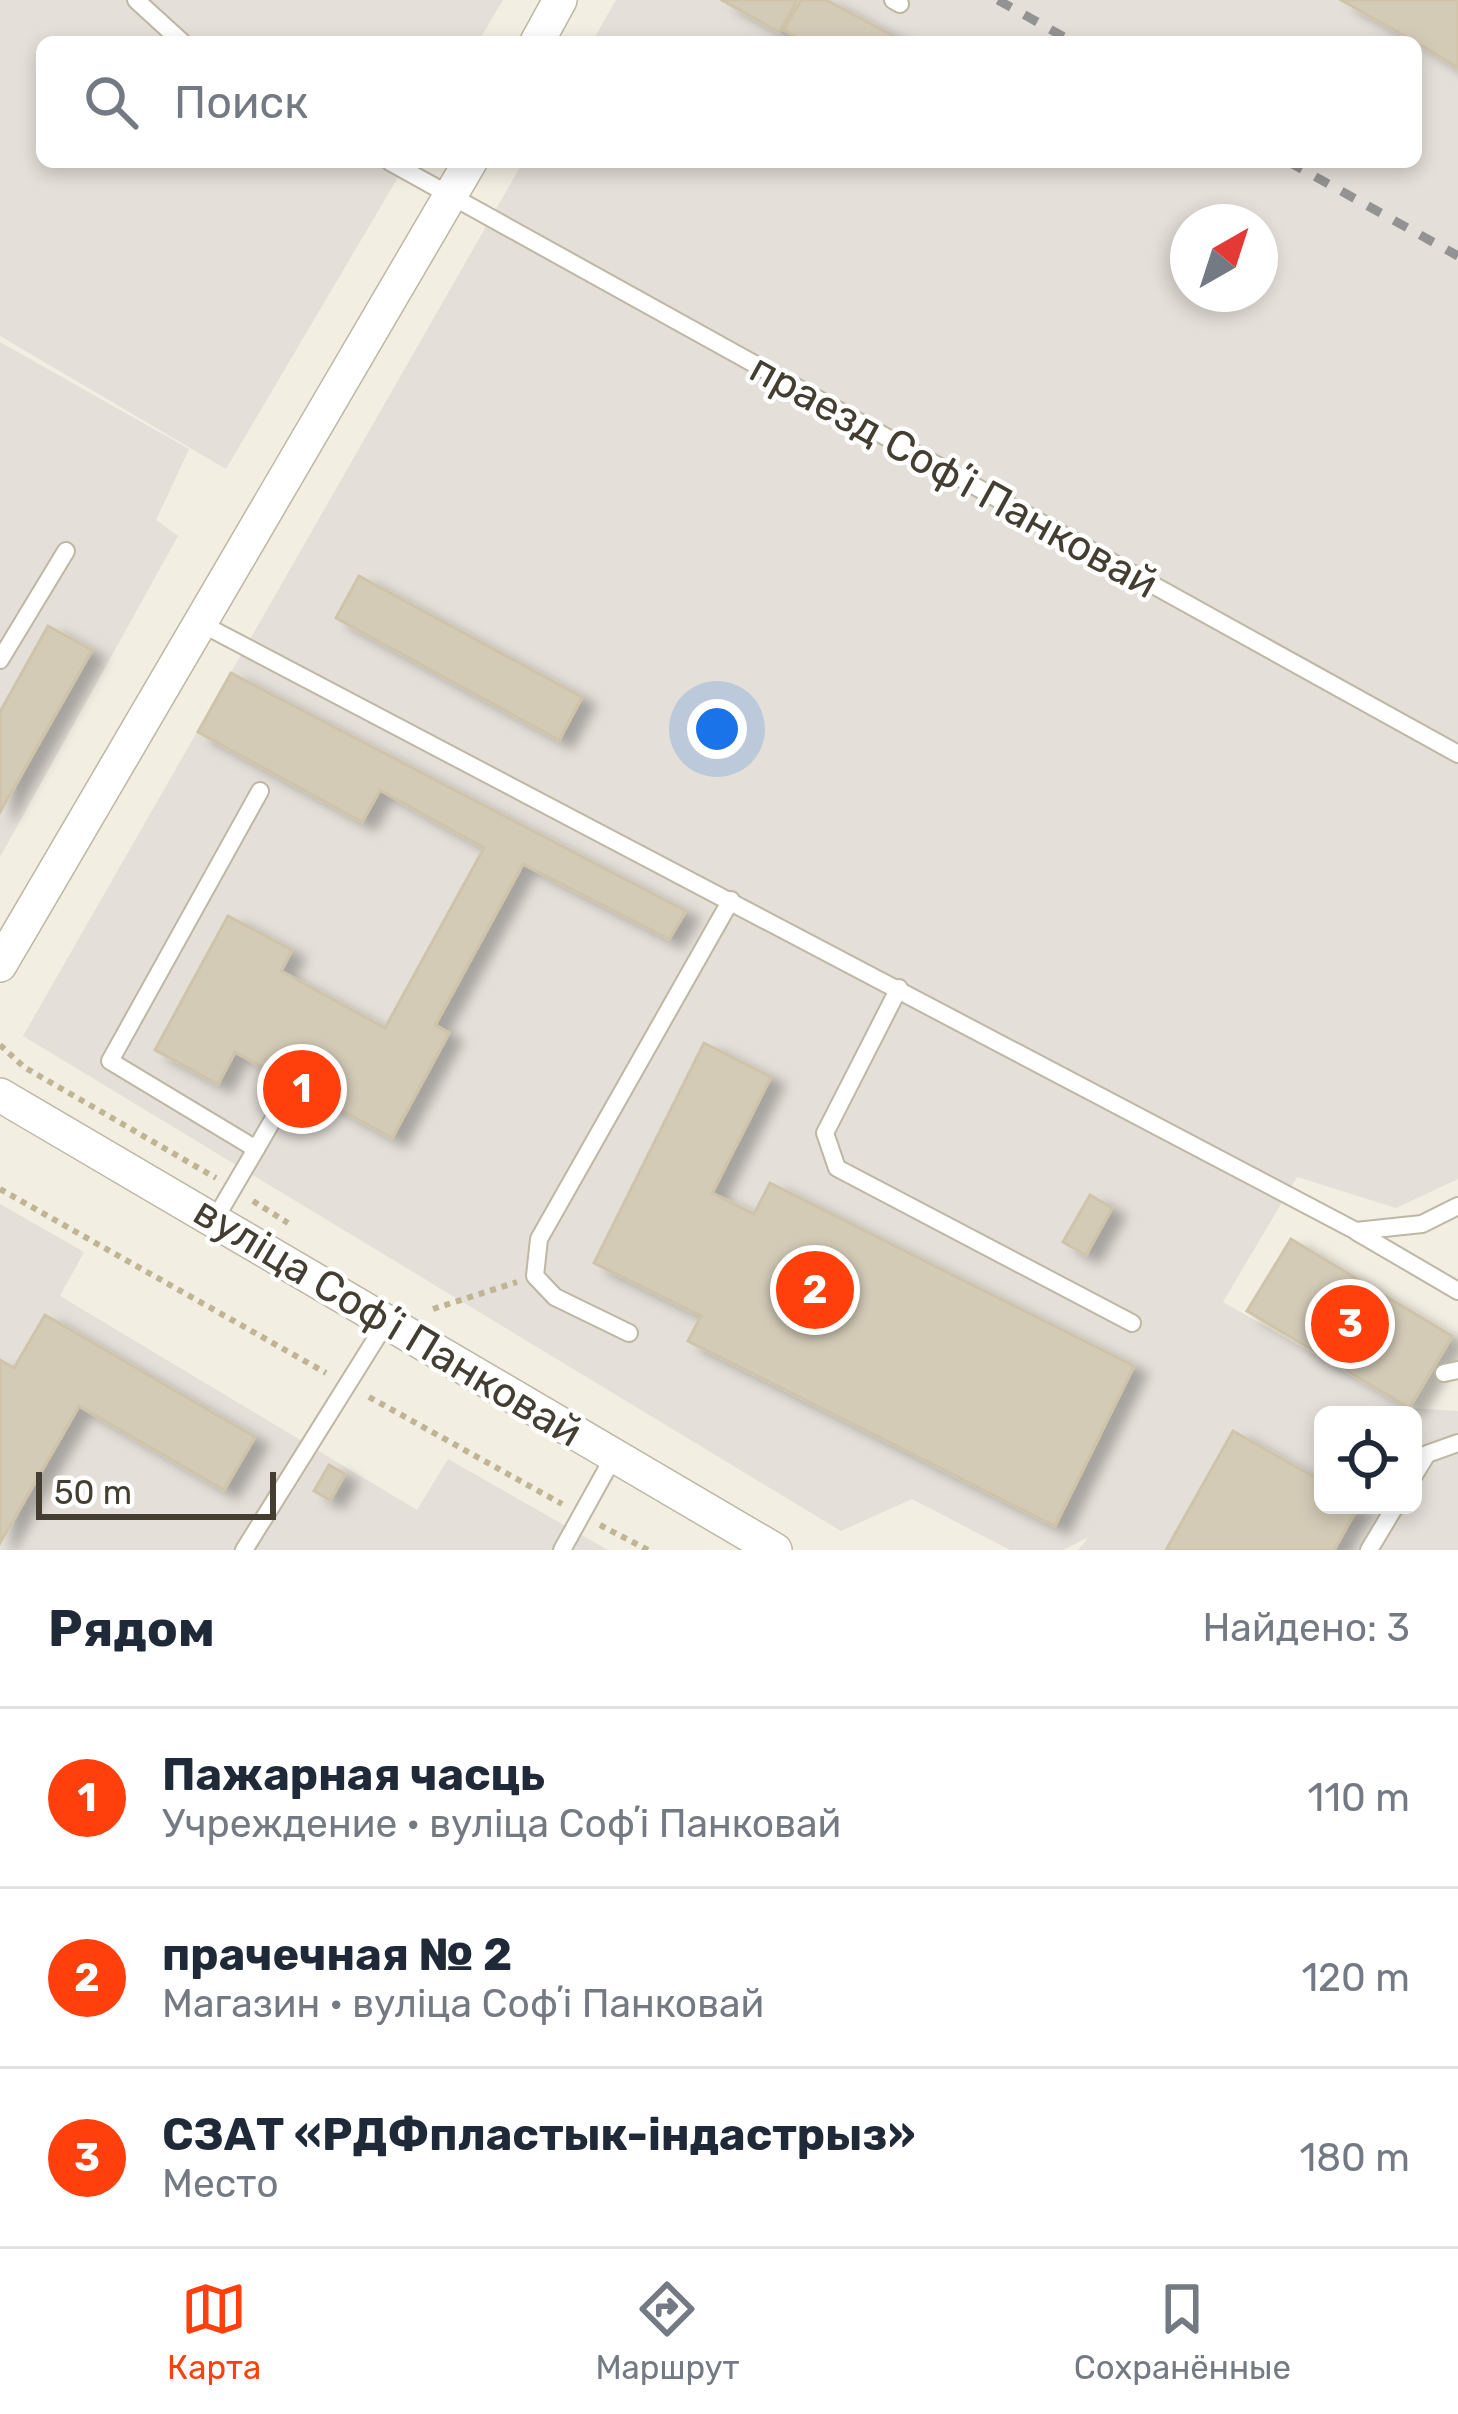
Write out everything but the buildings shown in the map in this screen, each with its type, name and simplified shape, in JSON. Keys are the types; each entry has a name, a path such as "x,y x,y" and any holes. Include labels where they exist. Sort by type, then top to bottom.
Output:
{"street":[{"path":"540,36 560,0"},
{"path":"0,965 467,168"},
{"name":"вуліца Софʼі Панковай","path":"0,1095 776,1550"}],"lane":[{"path":"136,0 175,36"},
{"name":"праезд Софʼі Панковай","path":"400,168 1458,754"},
{"path":"0,660 66,550"},
{"path":"202,623 898,988 1458,1291"},
{"path":"256,1149 110,1061 260,791"},
{"path":"629,1333 556,1297 535,1276 539,1239 731,900"},
{"path":"898,988 824,1133 837,1168 1132,1323"},
{"path":"215,1220 286,1097"},
{"path":"1356,1232 1422,1223 1458,1206"},
{"path":"244,1550 387,1321"},
{"path":"1422,1462 1427,1454 1458,1443"},
{"path":"562,1550 614,1456"},
{"path":"1369,1550 1391,1514"}],"path":[{"path":"0,1045 25,1066 300,1231"},
{"path":"0,1189 648,1550"},
{"path":"414,1298 434,1310 535,1276"}],"shaded area":[{"path":"0,0 503,0 482,36 36,36 36,168 403,168 226,469 0,336"},
{"path":"616,0 1458,0 1458,1179 1396,1208 1297,1177 1223,1302 1405,1406 1314,1406 1314,1514 1422,1514 1422,1409 1458,1411 1458,1550 1078,1550 1089,1537 1063,1550 1010,1550 912,1499 841,1531 23,1036 520,168 1422,168 1422,36 595,36"},
{"path":"0,342 189,449 156,520 178,536 0,857"},
{"path":"0,1204 84,1252 60,1296 417,1510 448,1459 608,1550 0,1550"}],"railway":[{"path":"998,0 1062,36"},
{"path":"1300,168 1458,256"}],"place":[{"name":"Пажарная часць","path":"302,1089"},
{"name":"прачечная № 2","path":"815,1290"},
{"name":"СЗАТ «РДФпластык-індастрыз»","path":"1350,1324"}]}
